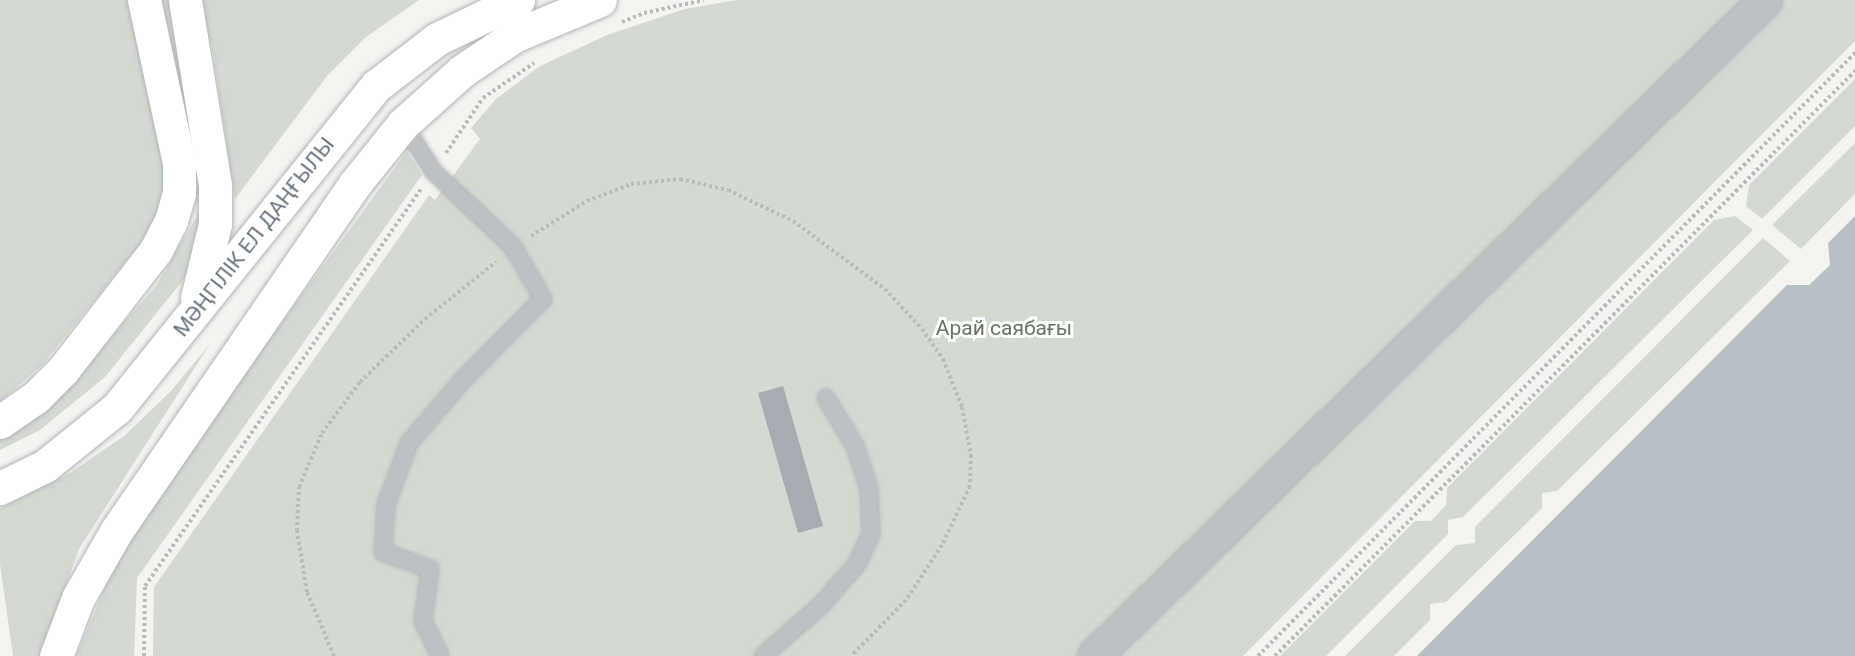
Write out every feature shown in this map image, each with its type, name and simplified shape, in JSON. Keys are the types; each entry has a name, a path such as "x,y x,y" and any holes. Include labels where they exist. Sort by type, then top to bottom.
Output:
{"main road":[{"path":"0,422 36,397 63,370 156,250 171,221 179,193 174,127 144,0"},
{"path":"185,0 210,141 215,224 209,261 190,320"},
{"name":"МӘҢГІЛІК ЕЛ ДАҢҒЫЛЫ","path":"0,488 45,466 85,437 117,408 376,86 436,39 518,0"},
{"path":"56,656 78,598 117,530 354,185 404,124 462,71 514,36 607,13"}],"street":[{"path":"1095,656 1765,0"}],"lane":[{"path":"404,124 434,171 513,247 543,299 461,382 409,443 386,505 383,552 430,569 423,621 440,656"},
{"path":"763,656 828,597 857,564 871,534 869,489 855,446 826,398"}],"path":[{"path":"607,13 644,13 704,0"},
{"path":"1258,656 1855,53"},
{"path":"144,656 145,586 483,98 536,62"},
{"path":"1275,656 1855,71"},
{"path":"334,656 308,592 297,531 299,487 322,433 360,382 425,319 513,247 587,201 631,184 680,179 728,190 793,221 885,289 922,329 944,359 962,407 971,455 970,486 942,545 906,600 850,656"}],"green space":[{"path":"0,0 419,0 366,37 327,76 235,199 211,40 161,156 165,180 154,221 139,245 42,365 0,402"},
{"name":"Арай саябағы","path":"737,0 1855,0 1855,41 1243,656 153,656 154,587 429,195 435,200 480,139 471,128 496,99 540,66 607,35 685,9"},
{"path":"1855,79 1855,126 1762,219 1746,206 1749,185"},
{"path":"1855,143 1855,194 1801,249 1772,225"},
{"path":"407,151 422,175 137,578 134,656 76,656 118,556 153,499"},
{"path":"200,211 200,249 184,279 105,377 40,430 0,450 0,437 69,385 156,286"},
{"path":"1735,216 1753,230 1463,517 1448,520 1448,534 1326,656 1280,656 1415,521 1431,521 1446,505 1447,488 1714,220"},
{"path":"1763,238 1790,261 1557,491 1542,493 1542,508 1446,602 1430,604 1430,620 1394,656 1345,656 1456,545 1475,543 1475,527"},
{"path":"210,344 79,549 40,656 13,656 0,564 0,508 70,473 124,436 170,392"}],"shaded area":[{"path":"1855,216 1855,656 1417,656 1787,285 1809,285 1830,265 1828,243"}],"building":[{"path":"783,386 823,526 798,533 758,393"}]}
